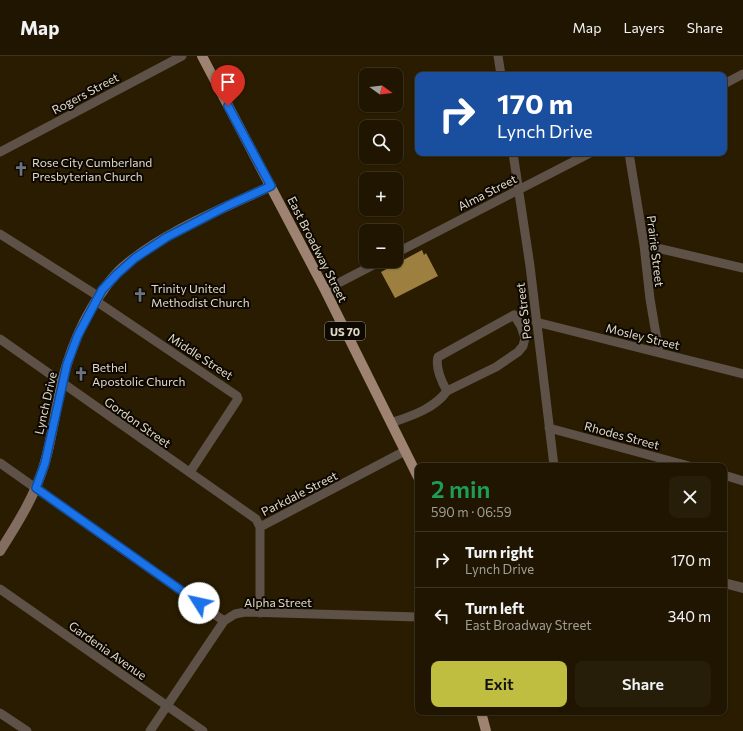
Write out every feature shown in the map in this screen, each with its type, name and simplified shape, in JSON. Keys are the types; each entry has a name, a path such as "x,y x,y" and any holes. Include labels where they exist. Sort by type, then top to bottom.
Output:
{"main road":[{"name":"East Broadway Street","path":"202,56 325,290 415,471"},
{"name":"Lynch Drive","path":"0,551 16,526 36,488 45,463 67,364 78,335 102,290 122,268 167,237 227,206 271,186"},
{"path":"482,715 486,731"}],"street":[{"name":"Rogers Street","path":"0,152 182,56"},
{"path":"498,56 500,72"},
{"path":"727,82 743,74"},
{"name":"Poe Street","path":"514,156 530,266 554,463"},
{"name":"Alma Street","path":"403,249 584,156"},
{"name":"Prairie Street","path":"629,156 644,244 650,299 659,352"},
{"name":"Middle Street","path":"0,234 237,396 238,399 190,472"},
{"path":"644,244 743,268"},
{"path":"325,290 367,268"},
{"path":"391,423 406,418 437,403 447,392 496,367 518,352 523,346 525,338 521,326 514,315 438,357 437,360 440,375 443,386 447,392"},
{"name":"Mosley Street","path":"536,322 743,374"},
{"name":"Gordon Street","path":"0,339 256,519 260,527"},
{"name":"Rhodes Street","path":"549,428 678,463"},
{"name":"Parkdale Street","path":"260,612 260,527 405,451"},
{"path":"0,463 224,621 150,731"},
{"path":"727,476 743,480"},
{"path":"727,584 743,588"},
{"name":"Gardenia Avenue","path":"0,589 203,731"},
{"name":"Alpha Street","path":"224,621 240,613 260,612 415,617"},
{"path":"0,713 27,731"}],"building":[{"path":"422,250 424,255 426,253 438,276 395,298 381,272 388,268 403,268 403,260"}],"place":[{"name":"Rose City Cumberland Presbyterian Church","path":"21,169"},
{"name":"Trinity United Methodist Church","path":"140,295"},
{"name":"Bethel Apostolic Church","path":"81,374"}],"route":[{"path":"199,603 36,488 45,463 67,364 85,319 102,290 122,268 167,237 227,206 271,186 228,106"}]}
